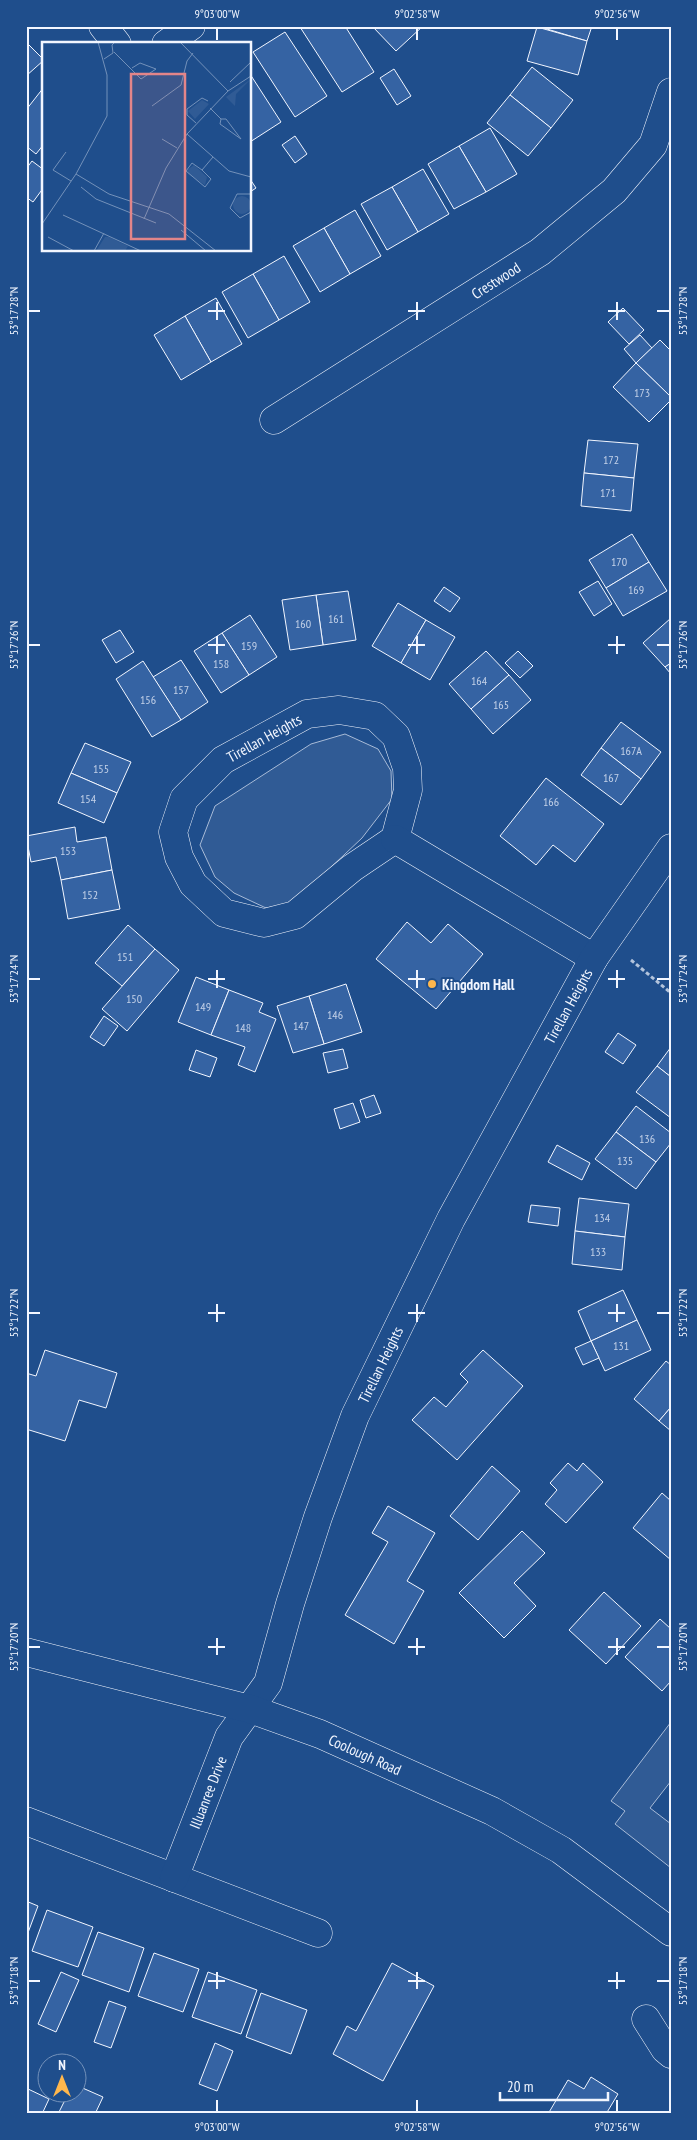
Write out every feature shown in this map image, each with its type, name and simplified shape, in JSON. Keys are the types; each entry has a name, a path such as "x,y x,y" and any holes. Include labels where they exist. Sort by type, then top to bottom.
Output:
{"street":[{"path":"103,26 115,42"},
{"path":"169,42 191,26"},
{"name":"Crestwood","path":"274,420 540,252 614,192 653,145 671,92"},
{"name":"Tirellan Heights","path":"339,710 375,716 396,736 407,768 408,790 395,839 352,868 295,914 264,923 224,913 194,884 179,857 173,832 184,798 223,760 306,714 339,710"},
{"name":"Tirellan Heights","path":"395,839 594,958"},
{"name":"Tirellan Heights","path":"250,1709 268,1683 290,1604 315,1526 355,1416 451,1219 594,958 671,848"},
{"name":"Coolough Road","path":"26,1652 250,1709 320,1734 492,1811 561,1850 671,1932"},
{"name":"Illuanree Drive","path":"174,1878 229,1737 250,1709"},
{"path":"26,1821 318,1933"},
{"path":"646,2019 665,2049 671,2054"}],"path":[{"path":"626,957 671,993"}],"shaded area":[{"path":"345,734 378,749 391,771 392,799 362,838 293,903 266,908 234,893 215,877 200,845 215,806 311,744"},
{"path":"671,1722 671,1781 650,1808 671,1824 671,1868 615,1824 625,1811 611,1801"}],"building":[{"path":"345,26 374,72 342,92 300,27"},
{"path":"372,26 423,26 396,51"},
{"path":"537,26 592,26 587,41"},
{"path":"537,27 587,41 578,75 527,61"},
{"path":"285,32 327,96 295,117 253,52"},
{"path":"26,42 42,58 42,62 26,76"},
{"path":"532,67 573,100 551,128 510,95"},
{"path":"394,69 411,96 397,105 380,78"},
{"path":"251,76 281,122 251,141"},
{"path":"42,90 42,146 36,154 26,146 26,110"},
{"path":"510,95 551,128 528,156 487,123"},
{"path":"490,128 517,174 486,192 459,146"},
{"path":"295,136 307,154 295,163 282,145"},
{"path":"459,146 486,192 454,209 428,164"},
{"path":"32,161 42,168 42,190 33,202 26,197 26,169"},
{"path":"423,169 449,214 418,232 392,187"},
{"path":"251,180 256,188 251,191"},
{"path":"392,187 418,232 387,250 361,204"},
{"path":"355,210 381,256 350,274 324,228"},
{"path":"324,228 350,274 320,292 293,246"},
{"path":"284,256 310,302 279,320 253,274"},
{"path":"253,274 279,320 248,338 222,292"},
{"path":"216,298 242,344 211,362 185,316"},
{"path":"623,308 644,330 629,344 608,322"},
{"path":"185,316 211,362 181,380 154,335"},
{"path":"640,335 652,348 636,363 624,349"},
{"path":"660,340 671,351 671,397 636,363"},
{"path":"636,363 671,397 671,400 649,422 613,387"},
{"path":"588,440 638,444 634,478 584,473"},
{"path":"584,473 634,478 631,511 581,506"},
{"path":"632,534 649,562 606,588 589,560"},
{"path":"649,562 667,591 623,616 606,588"},
{"path":"598,581 612,604 594,616 579,592"},
{"path":"444,587 460,598 450,612 434,601"},
{"path":"348,591 356,640 323,645 316,595"},
{"path":"316,595 323,645 290,650 282,600"},
{"path":"398,603 426,620 401,663 372,646"},
{"path":"250,615 277,657 249,675 222,633"},
{"path":"671,618 671,663 665,667 643,643"},
{"path":"426,620 455,637 430,680 401,663"},
{"path":"120,630 134,652 116,663 102,640"},
{"path":"222,633 249,675 221,693 194,651"},
{"path":"486,651 509,675 471,709 449,684"},
{"path":"518,651 533,666 520,678 505,663"},
{"path":"181,660 208,702 181,720 153,677"},
{"path":"143,661 181,720 152,737 116,679"},
{"path":"671,663 671,674 665,667"},
{"path":"509,675 531,700 493,734 471,709"},
{"path":"621,722 661,752 641,779 601,748"},
{"path":"85,743 131,762 117,793 71,773"},
{"path":"601,748 641,779 621,805 581,775"},
{"path":"71,773 117,793 104,823 58,803"},
{"path":"546,778 604,824 575,862 553,845 536,865 500,836"},
{"path":"75,827 77,842 106,837 112,870 61,880 56,857 31,862 26,836"},
{"path":"112,870 120,909 68,919 61,880"},
{"name":"Kingdom Hall","path":"407,922 431,943 448,924 483,954 436,1009 376,959"},
{"path":"128,925 155,949 122,986 95,963"},
{"path":"155,949 179,970 127,1031 102,1009"},
{"path":"196,977 229,990 211,1035 178,1022"},
{"path":"346,984 362,1032 324,1044 309,996"},
{"path":"229,990 263,1003 259,1012 276,1019 255,1072 238,1065 245,1047 211,1035"},
{"path":"309,996 324,1044 293,1053 277,1006"},
{"path":"104,1016 118,1026 104,1046 90,1037"},
{"path":"618,1033 636,1045 623,1064 605,1052"},
{"path":"671,1047 671,1077 657,1066"},
{"path":"343,1049 348,1068 328,1073 323,1053"},
{"path":"196,1050 217,1058 210,1077 189,1070"},
{"path":"657,1066 671,1077 671,1118 636,1092"},
{"path":"374,1095 381,1113 366,1118 360,1100"},
{"path":"353,1103 360,1122 340,1129 334,1109"},
{"path":"636,1106 671,1133 671,1143 656,1162 616,1132"},
{"path":"616,1132 656,1162 636,1189 595,1159"},
{"path":"557,1145 590,1163 582,1180 548,1162"},
{"path":"579,1198 629,1204 625,1237 575,1231"},
{"path":"531,1205 560,1208 558,1226 528,1222"},
{"path":"575,1231 625,1237 622,1270 572,1264"},
{"path":"623,1290 637,1320 591,1341 578,1311"},
{"path":"637,1320 651,1350 605,1371 591,1341"},
{"path":"591,1341 599,1358 583,1365 575,1348"},
{"path":"45,1350 117,1373 106,1408 79,1400 65,1441 26,1429 26,1373 36,1376"},
{"path":"483,1350 523,1386 457,1460 412,1420 434,1397 446,1407 468,1382 460,1374"},
{"path":"666,1361 671,1365 671,1407 659,1421 634,1399"},
{"path":"671,1407 671,1431 659,1421"},
{"path":"568,1463 577,1471 583,1463 603,1482 566,1523 545,1504 557,1490 550,1483"},
{"path":"492,1466 520,1491 478,1540 450,1516"},
{"path":"662,1493 671,1501 671,1560 633,1528"},
{"path":"388,1506 435,1533 407,1581 424,1591 394,1644 345,1615 388,1542 372,1533"},
{"path":"522,1531 545,1553 514,1583 536,1606 504,1638 459,1593"},
{"path":"604,1592 641,1626 606,1664 569,1630"},
{"path":"660,1619 671,1629 671,1681 662,1691 625,1657"},
{"path":"26,1901 38,1906 26,1938"},
{"path":"47,1910 93,1927 78,1967 32,1951"},
{"path":"98,1932 144,1948 129,1992 82,1975"},
{"path":"154,1953 199,1969 183,2012 138,1996"},
{"path":"392,1963 434,1986 383,2081 333,2054 347,2026 356,2031"},
{"path":"61,1972 79,1980 56,2032 38,2024"},
{"path":"208,1972 257,1990 241,2034 192,2017"},
{"path":"261,1993 307,2010 291,2054 246,2037"},
{"path":"109,2001 126,2007 111,2048 94,2042"},
{"path":"215,2043 233,2051 217,2091 199,2084"},
{"path":"591,2077 618,2094 606,2114 548,2114 568,2080 584,2089"},
{"path":"26,2088 38,2094 38,2102 48,2102 42,2114 26,2114"},
{"path":"88,2090 103,2097 95,2114 58,2114 64,2102 88,2102"}],"place":[{"name":"Kingdom Hall","path":"432,984"}]}
